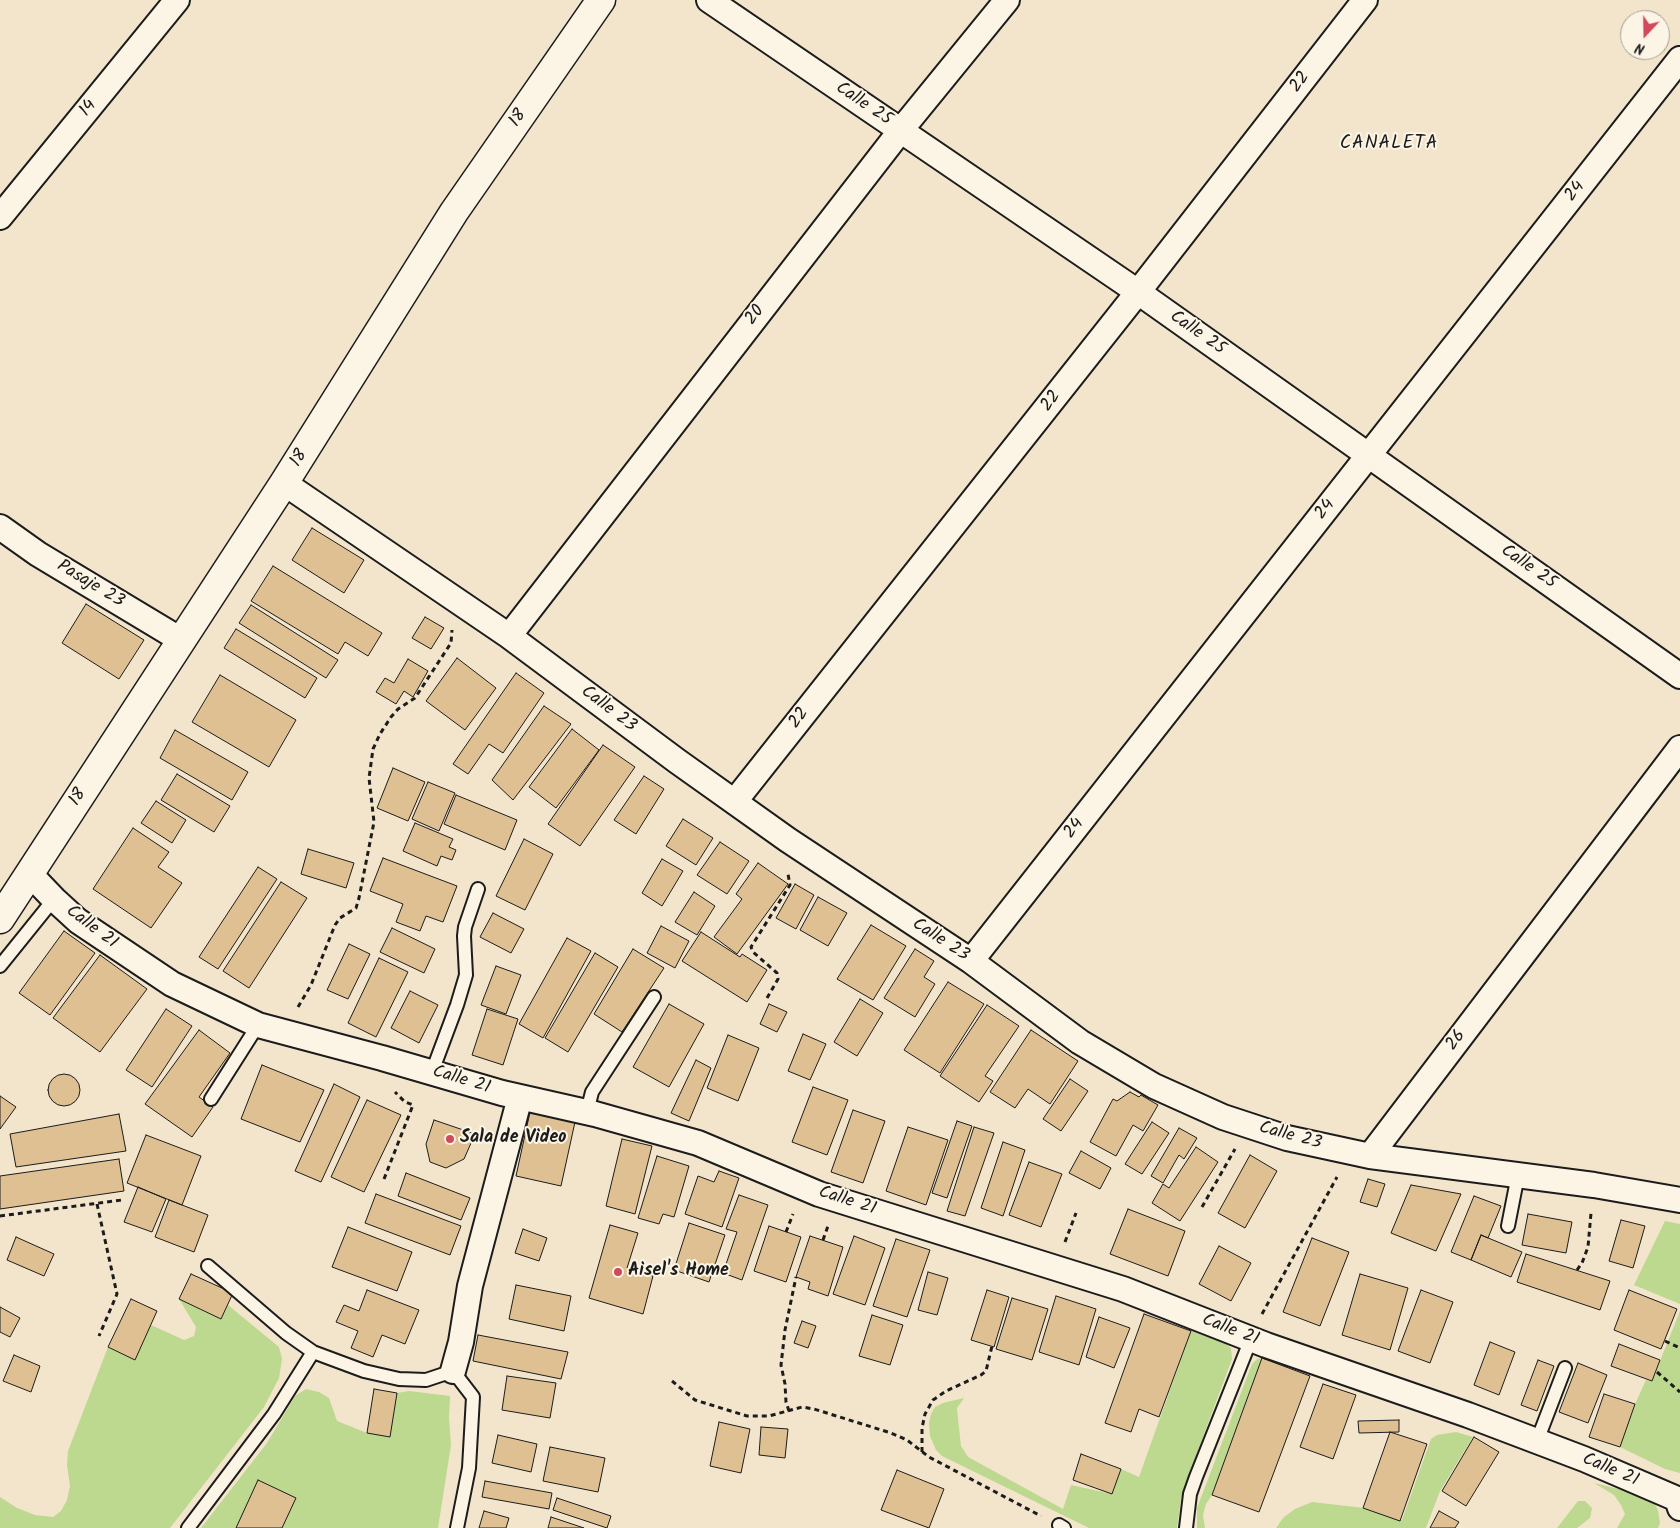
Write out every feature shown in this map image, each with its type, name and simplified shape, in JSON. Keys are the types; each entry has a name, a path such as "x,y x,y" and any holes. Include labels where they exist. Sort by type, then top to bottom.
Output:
{"street":[{"name":"14","path":"0,217 177,0"},
{"name":"18","path":"0,919 284,483 454,212 601,0"},
{"name":"Calle 25","path":"709,0 1138,292 1680,676"},
{"name":"20","path":"509,636 901,130 1007,0"},
{"name":"22","path":"736,801 1138,292 1365,0"},
{"name":"24","path":"971,961 1680,59"},
{"name":"Calle 23","path":"284,483 509,636 677,761 803,850 971,961 1080,1042 1154,1086 1223,1117 1286,1138 1370,1156 1594,1185 1680,1200"},
{"name":"Pasaje 23","path":"0,527 38,554 181,640"},
{"name":"26","path":"1370,1156 1680,748"},
{"name":"Calle 21","path":"30,874 78,921 172,984 258,1025 520,1098 587,1112 698,1143 819,1194 1123,1289 1251,1339 1468,1415 1584,1459 1677,1499 1680,1508"},
{"path":"453,1371 461,1342 470,1286 520,1098"}],"lane":[{"path":"432,1072 466,975 465,927 478,889"},
{"path":"0,966 54,899"},
{"path":"587,1112 592,1092 654,997"},
{"path":"211,1099 258,1025"},
{"path":"1508,1226 1518,1175"},
{"path":"208,1266 286,1333 313,1352 364,1372 399,1379 426,1380 453,1371 473,1397 469,1468 457,1528"},
{"path":"1186,1528 1190,1494 1251,1339"},
{"path":"188,1528 274,1414 313,1352"},
{"path":"1537,1441 1565,1368"}],"path":[{"path":"283,1032 311,985 335,925 340,918 356,908 374,822 369,778 373,749 386,724 398,709 415,698 451,643 454,600"},
{"path":"767,998 778,979 777,973 753,952 750,947 790,885 788,872 803,850"},
{"path":"382,1058 379,1071 384,1083 405,1102 413,1105 384,1179"},
{"path":"1202,1207 1248,1125"},
{"path":"1251,1339 1266,1306 1281,1283 1340,1172 1351,1162 1370,1156"},
{"path":"1577,1270 1588,1247 1594,1185"},
{"path":"0,1216 122,1200"},
{"path":"97,1204 117,1294 99,1336"},
{"path":"789,1411 781,1365 785,1330 796,1277"},
{"path":"1665,1341 1680,1348"},
{"path":"922,1452 922,1428 925,1414 933,1400 946,1391 981,1375 986,1370 992,1346"},
{"path":"1657,1372 1680,1392"},
{"path":"672,1380 695,1400 747,1416 769,1416 802,1408 814,1409 882,1430 907,1440 922,1452 1061,1527"}],"green space":[{"path":"1665,1221 1680,1224 1680,1304 1634,1285"},
{"path":"179,1299 221,1319 228,1305 279,1347 282,1359 279,1378 264,1407 170,1528 0,1528 0,1497 17,1508 35,1515 53,1517 61,1511 67,1500 70,1486 67,1465 68,1451 108,1347 135,1360 151,1325 184,1340 194,1336 196,1327"},
{"path":"1680,1311 1680,1473 1665,1469 1620,1447 1635,1404 1646,1380 1652,1381"},
{"path":"1191,1331 1225,1343 1231,1348 1232,1359 1181,1499 1177,1528 1089,1528 942,1456 936,1450 930,1436 929,1423 931,1414 935,1407 943,1403 964,1398 957,1408 961,1446 968,1457 1063,1509 1071,1485 1112,1494 1121,1469 1139,1477"},
{"path":"1262,1358 1212,1495 1206,1504 1203,1515 1205,1528 1197,1528 1197,1508 1252,1364 1257,1359"},
{"path":"306,1389 319,1392 329,1398 337,1421 367,1433 390,1437 397,1393 409,1391 450,1396 451,1445 438,1528 201,1528 267,1443 295,1396"},
{"path":"1456,1432 1473,1437 1440,1491 1426,1528 1276,1528 1284,1517 1295,1509 1312,1502 1364,1508 1402,1520 1431,1439 1437,1435"},
{"path":"1594,1483 1639,1494 1653,1501 1658,1510 1660,1523 1658,1528 1617,1528 1625,1514 1621,1505 1614,1495"},
{"path":"1578,1501 1585,1501 1592,1508 1590,1518 1577,1528 1557,1528"}],"building":[{"path":"312,528 364,560 344,593 292,560"},
{"path":"273,566 382,633 368,656 345,642 338,654 251,601"},
{"path":"86,604 144,640 119,679 62,643"},
{"path":"251,605 338,660 326,678 239,623"},
{"path":"425,617 444,628 431,649 412,638"},
{"path":"236,629 317,678 305,698 224,648"},
{"path":"457,658 496,688 465,730 426,701"},
{"path":"408,659 428,671 413,697 404,691 396,704 376,692 385,678 394,683"},
{"path":"516,673 544,693 503,753 489,744 468,774 453,764"},
{"path":"220,675 296,720 269,767 192,722"},
{"path":"544,706 571,724 513,800 492,780"},
{"path":"572,729 599,750 556,808 529,787"},
{"path":"175,730 248,772 232,800 160,758"},
{"path":"603,745 635,767 580,846 548,824"},
{"path":"393,768 425,782 408,821 377,808"},
{"path":"177,774 230,806 214,832 161,800"},
{"path":"644,776 664,789 636,834 614,820"},
{"path":"428,782 455,793 439,831 412,819"},
{"path":"456,795 517,820 505,850 444,824"},
{"path":"156,801 186,820 172,843 141,823"},
{"path":"683,819 713,838 696,865 666,846"},
{"path":"415,823 453,839 449,847 456,850 452,860 441,856 437,866 403,851"},
{"path":"133,828 169,852 158,867 182,883 151,928 93,889"},
{"path":"524,839 553,854 525,910 496,896"},
{"path":"720,842 749,861 727,894 697,875"},
{"path":"308,849 354,863 346,888 301,874"},
{"path":"383,858 457,886 443,922 426,916 420,931 396,922 403,904 370,891"},
{"path":"662,859 683,871 662,906 642,893"},
{"path":"758,863 788,884 737,954 714,937 742,899 736,894"},
{"path":"258,867 277,879 218,969 199,957"},
{"path":"281,882 307,898 249,988 223,971"},
{"path":"795,884 814,895 796,929 776,918"},
{"path":"694,892 715,906 697,935 675,922"},
{"path":"818,897 847,913 828,946 800,930"},
{"path":"493,913 524,929 511,953 480,937"},
{"path":"871,925 906,946 873,1000 837,979"},
{"path":"661,926 689,941 675,968 647,953"},
{"path":"392,928 435,949 424,973 380,952"},
{"path":"64,931 95,953 50,1015 19,993"},
{"path":"701,932 740,957 742,954 767,970 747,1002 682,961"},
{"path":"567,938 591,951 543,1038 519,1024"},
{"path":"349,944 370,954 348,999 327,990"},
{"path":"633,949 664,968 622,1032 594,1014"},
{"path":"915,949 934,961 924,977 935,984 915,1017 884,998"},
{"path":"595,953 618,967 568,1052 545,1038"},
{"path":"100,955 147,989 100,1052 53,1018"},
{"path":"379,958 408,972 376,1037 348,1023"},
{"path":"496,966 521,975 506,1014 481,1005"},
{"path":"948,982 984,1004 940,1073 904,1050"},
{"path":"410,991 438,1005 419,1043 391,1028"},
{"path":"860,999 883,1013 857,1056 834,1042"},
{"path":"669,1004 704,1024 669,1087 633,1067"},
{"path":"769,1004 787,1012 777,1032 760,1024"},
{"path":"987,1005 1019,1026 985,1076 993,1081 979,1102 940,1076"},
{"path":"166,1009 192,1026 152,1087 126,1070"},
{"path":"487,1009 518,1019 503,1065 472,1055"},
{"path":"199,1030 230,1053 199,1097 213,1107 192,1137 145,1104"},
{"path":"1031,1030 1078,1061 1050,1104 1028,1089 1015,1108 990,1092"},
{"path":"803,1034 826,1044 810,1080 788,1071"},
{"path":"728,1035 759,1048 738,1101 707,1088"},
{"path":"696,1060 711,1068 689,1121 671,1113"},
{"path":"262,1065 324,1090 300,1142 241,1119"},
{"path":"64,1074 70,1075 75,1079 79,1084 79,1096 75,1101 70,1105 64,1106 58,1105 53,1101 49,1096 48,1090 49,1084 53,1079 58,1075"},
{"path":"1070,1079 1088,1091 1061,1131 1043,1119"},
{"path":"334,1084 360,1097 321,1182 295,1171"},
{"path":"813,1087 848,1100 827,1155 792,1142"},
{"path":"1130,1092 1139,1097 1141,1095 1158,1105 1143,1131 1133,1125 1116,1156 1090,1142 1113,1099 1117,1101"},
{"path":"0,1096 16,1107 0,1129"},
{"path":"367,1100 401,1115 364,1192 331,1177"},
{"path":"853,1110 885,1121 863,1183 831,1172"},
{"path":"530,1112 575,1122 561,1186 516,1176"},
{"path":"119,1114 126,1151 16,1167 10,1134"},
{"name":"Sala de Video","path":"434,1120 475,1134 464,1159 446,1168 430,1162 426,1144"},
{"path":"957,1121 972,1126 947,1198 932,1193"},
{"path":"1152,1122 1169,1133 1142,1174 1125,1164"},
{"path":"908,1127 948,1140 926,1205 886,1191"},
{"path":"974,1127 994,1133 965,1216 947,1211"},
{"path":"1179,1128 1197,1138 1184,1159 1179,1155 1163,1183 1151,1176"},
{"path":"146,1135 201,1156 182,1205 127,1183"},
{"path":"622,1139 652,1146 635,1214 606,1206"},
{"path":"1003,1142 1025,1150 1003,1216 981,1208"},
{"path":"1196,1147 1218,1162 1180,1221 1152,1203 1163,1184 1169,1188"},
{"path":"1081,1151 1111,1168 1100,1189 1069,1173"},
{"path":"1250,1155 1277,1171 1245,1228 1218,1213"},
{"path":"657,1156 689,1166 674,1217 663,1214 659,1224 638,1218"},
{"path":"119,1159 124,1191 0,1209 0,1176"},
{"path":"1029,1162 1062,1174 1041,1227 1009,1215"},
{"path":"719,1171 739,1178 722,1227 685,1214 698,1176 714,1182"},
{"path":"406,1173 470,1198 461,1220 398,1196"},
{"path":"1368,1179 1385,1184 1377,1207 1360,1202"},
{"path":"1411,1185 1461,1194 1436,1251 1391,1233"},
{"path":"138,1187 166,1199 152,1232 124,1222"},
{"path":"376,1194 461,1226 450,1255 365,1223"},
{"path":"739,1195 768,1205 742,1280 723,1273 737,1232 726,1229"},
{"path":"1474,1196 1501,1206 1488,1238 1481,1235 1471,1260 1451,1252"},
{"path":"169,1200 208,1215 194,1252 155,1237"},
{"path":"1128,1209 1185,1231 1168,1276 1110,1254"},
{"path":"1528,1214 1572,1222 1566,1253 1522,1245"},
{"path":"1621,1220 1645,1226 1633,1268 1609,1261"},
{"path":"689,1223 725,1235 709,1282 674,1270"},
{"name":"Aisel's Home","path":"610,1225 638,1233 627,1268 653,1276 643,1314 589,1298"},
{"path":"769,1226 801,1237 786,1282 754,1271"},
{"path":"348,1227 412,1252 397,1291 332,1267"},
{"path":"523,1229 547,1238 539,1261 515,1253"},
{"path":"1481,1235 1522,1252 1511,1277 1471,1260"},
{"path":"810,1236 843,1247 828,1296 808,1289 810,1282 796,1277"},
{"path":"854,1236 885,1248 865,1305 833,1294"},
{"path":"16,1237 54,1254 44,1276 7,1260"},
{"path":"1312,1238 1349,1252 1320,1326 1283,1312"},
{"path":"896,1239 930,1250 907,1317 873,1306"},
{"path":"1219,1246 1251,1263 1231,1301 1199,1284"},
{"path":"1526,1254 1610,1281 1600,1310 1517,1282"},
{"path":"928,1272 948,1278 937,1315 918,1310"},
{"path":"191,1274 233,1293 221,1319 179,1299"},
{"path":"1360,1274 1408,1288 1390,1350 1342,1335"},
{"path":"516,1285 571,1296 564,1331 509,1319"},
{"path":"367,1290 419,1310 405,1344 382,1335 373,1357 351,1348 358,1331 336,1322 344,1305 359,1311"},
{"path":"987,1290 1009,1297 994,1347 971,1340"},
{"path":"1421,1290 1453,1302 1430,1363 1398,1351"},
{"path":"1629,1290 1677,1309 1661,1349 1614,1330"},
{"path":"1056,1296 1096,1309 1079,1365 1039,1352"},
{"path":"1012,1298 1048,1309 1032,1360 996,1349"},
{"path":"131,1299 157,1311 135,1360 108,1347"},
{"path":"0,1307 20,1318 10,1337 0,1332"},
{"path":"1144,1314 1191,1331 1159,1417 1139,1409 1131,1432 1105,1423"},
{"path":"872,1315 903,1325 890,1365 859,1356"},
{"path":"1099,1317 1130,1328 1114,1368 1086,1357"},
{"path":"802,1321 816,1326 808,1348 794,1343"},
{"path":"478,1335 568,1352 561,1379 473,1361"},
{"path":"1490,1342 1515,1352 1499,1395 1474,1385"},
{"path":"1619,1344 1660,1360 1652,1381 1611,1366"},
{"path":"14,1355 40,1366 31,1392 3,1381"},
{"path":"1262,1358 1310,1376 1259,1512 1212,1495"},
{"path":"1538,1360 1554,1366 1537,1411 1521,1405"},
{"path":"1578,1363 1607,1375 1588,1423 1559,1412"},
{"path":"507,1376 556,1383 550,1418 502,1410"},
{"path":"1323,1384 1356,1395 1333,1459 1300,1447"},
{"path":"374,1389 397,1393 390,1437 367,1433"},
{"path":"1604,1394 1635,1404 1620,1447 1589,1437"},
{"path":"1399,1420 1399,1432 1359,1433 1358,1421"},
{"path":"719,1422 750,1429 741,1473 710,1466"},
{"path":"761,1427 788,1429 785,1458 759,1455"},
{"path":"1390,1432 1427,1444 1400,1521 1363,1508"},
{"path":"498,1435 537,1444 531,1472 492,1463"},
{"path":"1474,1437 1499,1452 1466,1506 1442,1491"},
{"path":"550,1447 605,1458 598,1492 543,1481"},
{"path":"1081,1454 1121,1469 1112,1494 1073,1480"},
{"path":"897,1470 944,1489 929,1528 881,1510"},
{"path":"258,1480 296,1498 282,1528 236,1528"},
{"path":"485,1481 552,1493 549,1509 482,1497"},
{"path":"557,1498 611,1516 607,1528 553,1510"},
{"path":"484,1511 509,1518 506,1528 479,1528"},
{"path":"1439,1511 1459,1522 1455,1528 1430,1528"},
{"path":"551,1517 584,1528 548,1528"}],"place":[{"name":"Sala de Video","path":"450,1139"},
{"name":"Aisel's Home","path":"618,1272"}],"district":[{"name":"CANALETA","path":"1389,145"}]}
